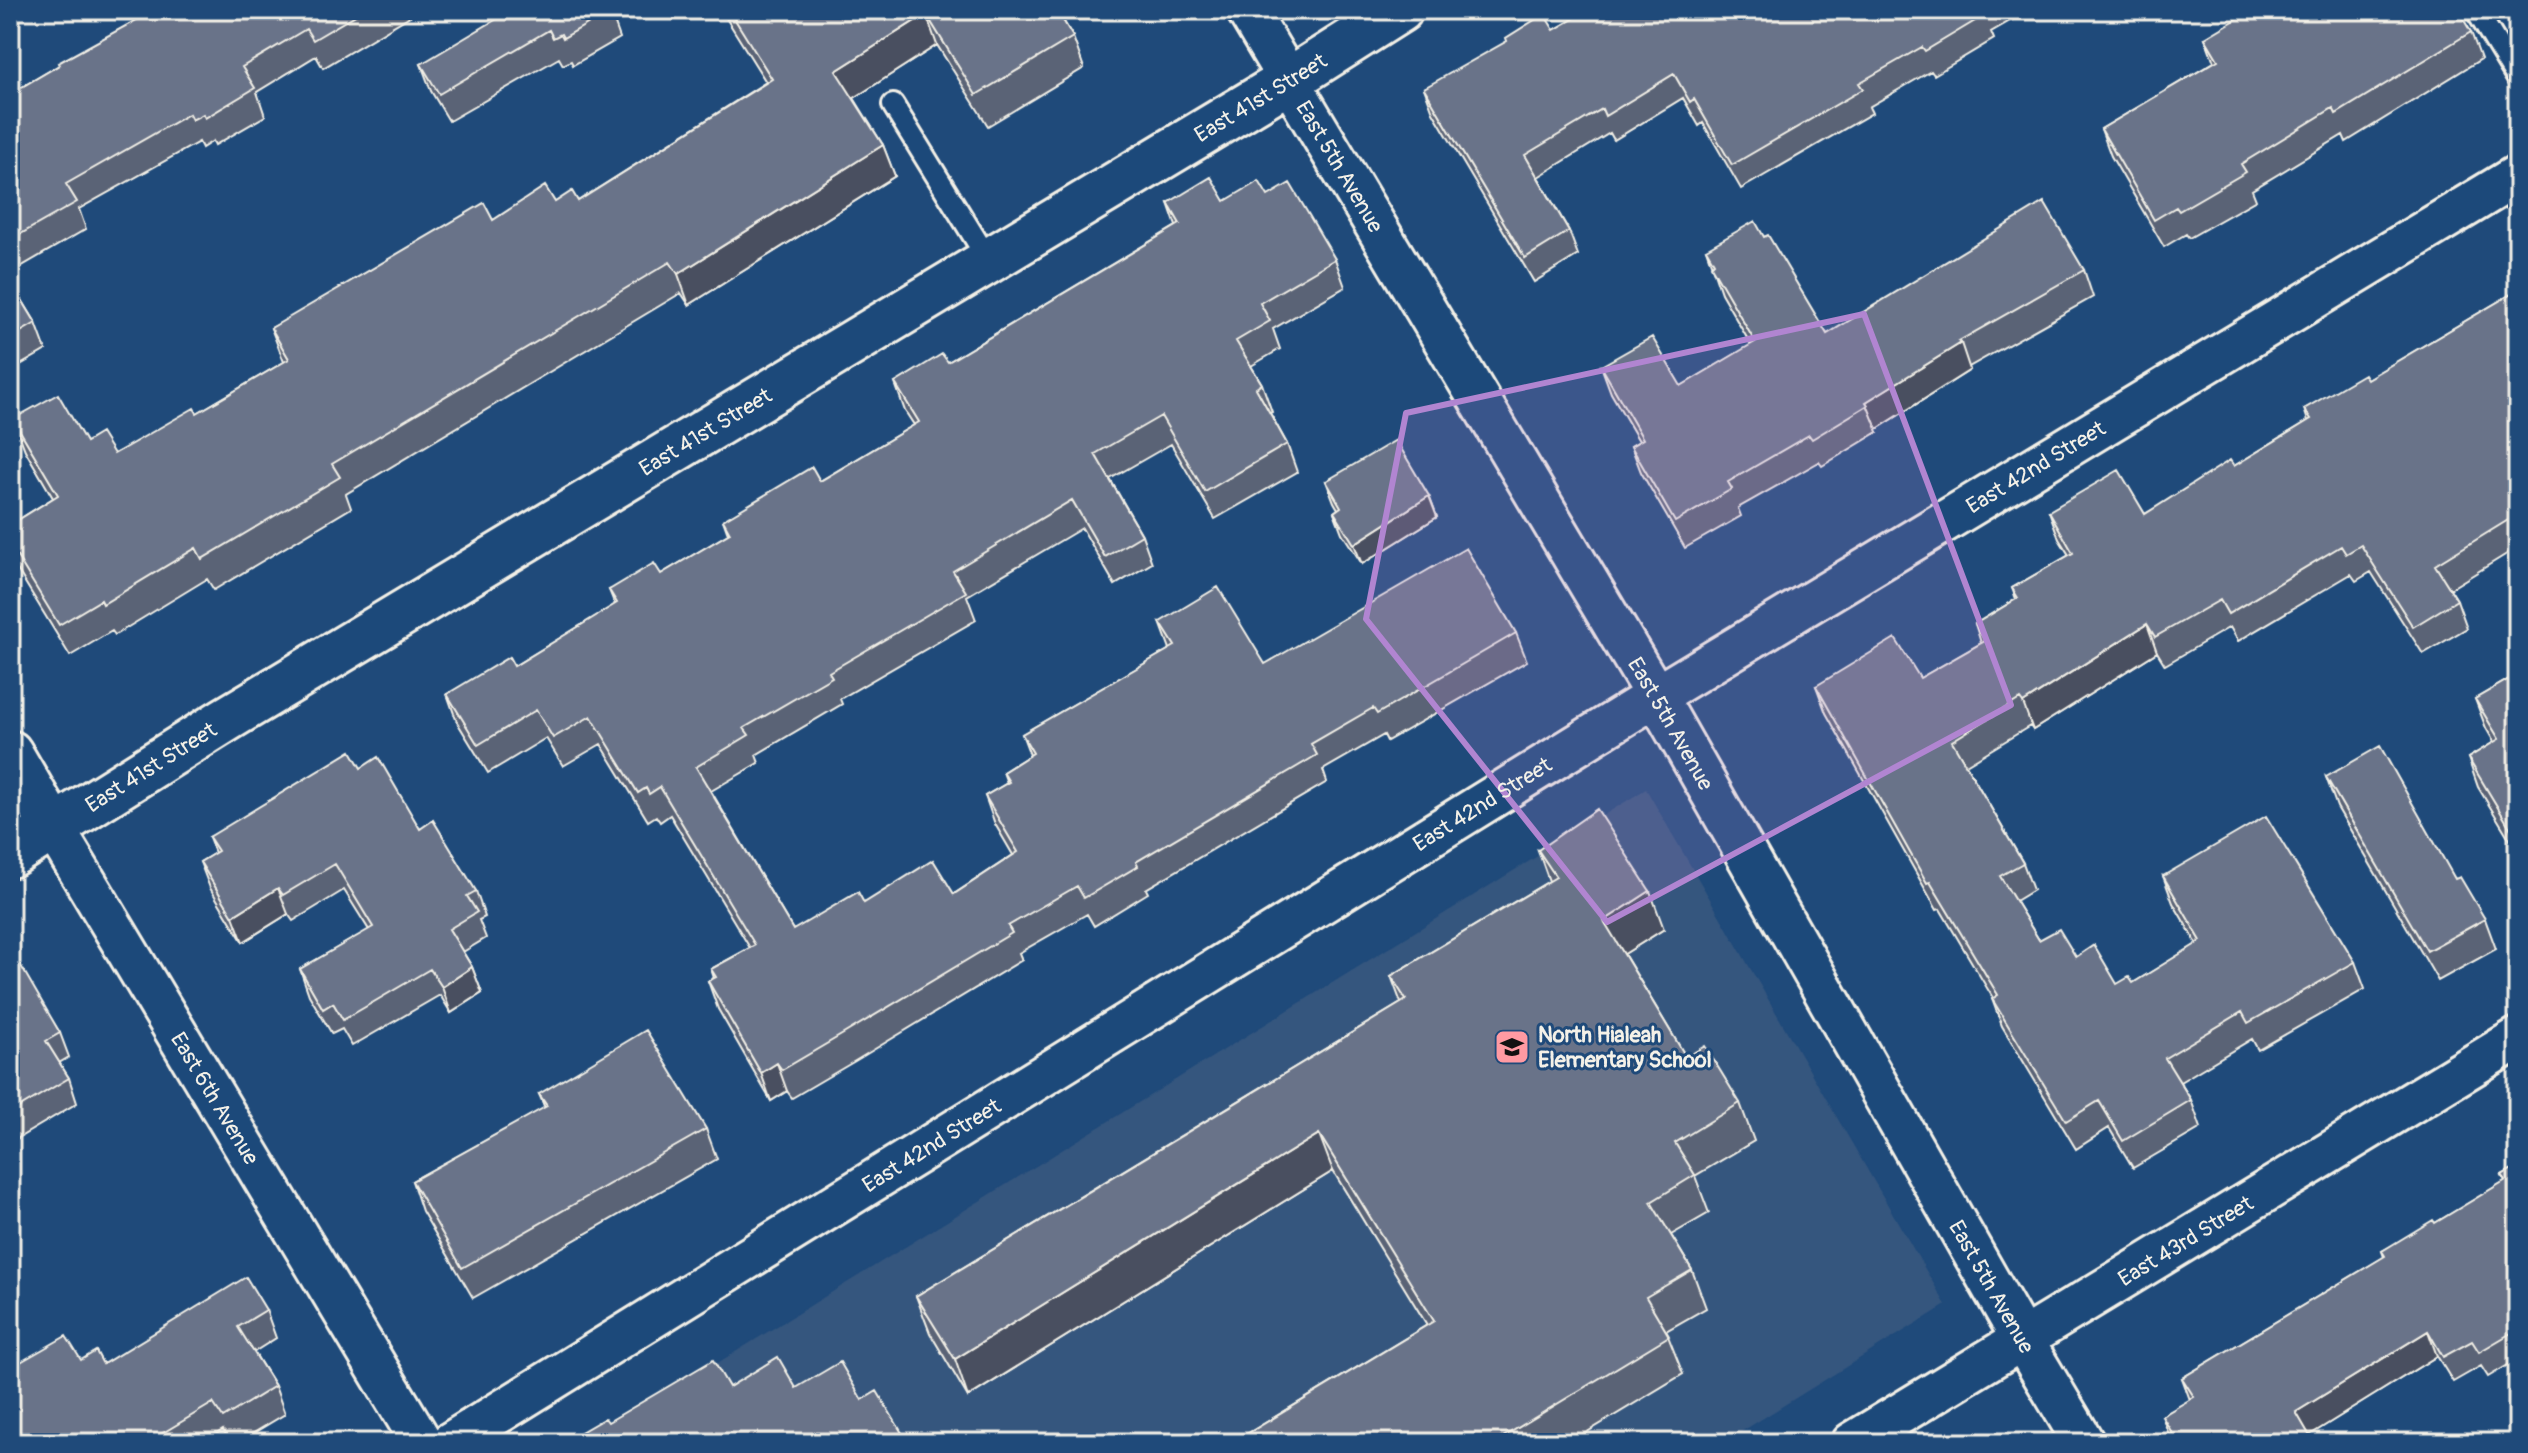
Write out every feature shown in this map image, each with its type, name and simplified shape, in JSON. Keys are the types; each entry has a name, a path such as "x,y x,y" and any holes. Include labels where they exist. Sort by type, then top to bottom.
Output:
{"street":[{"name":"East 5th Avenue","path":"1247,10 1656,696 2084,1443"},
{"name":"East 41st Street","path":"10,855 225,720 1288,81 1400,10"},
{"name":"East 42nd Street","path":"450,1443 1656,696 2518,175"},
{"name":"East 6th Avenue","path":"10,753 422,1443"},
{"name":"East 43rd Street","path":"1852,1443 2518,1038"}],"lane":[{"path":"2476,10 2518,79"},
{"path":"893,105 989,261"}],"highlighted area":[{"path":"1864,314 2011,705 1607,922 1366,619 1406,413"}],"shaded area":[{"name":"North Hialeah Elementary School","path":"1646,789 1946,1305 1723,1443 588,1443"}],"building":[{"path":"147,10 364,10 313,40 306,29 242,67 255,88 205,118 203,114 192,120 189,114 66,184 77,202 10,240 10,94 58,63 144,16 142,13"},
{"path":"512,10 610,11 563,38 561,34 553,38 549,30 439,94 421,64"},
{"path":"729,10 1057,10 1073,37 976,95 926,14 836,71 883,145 678,274 670,262 332,464 340,477 202,559 196,548 103,604 101,600 59,625 10,545 10,525 58,495 13,419 58,394 86,442 101,433 114,454 194,408 197,413 289,359 271,328 484,203 493,220 545,186 555,202 572,191 578,201 772,79"},
{"path":"1589,10 1982,10 1985,15 1925,51 1922,47 1859,83 1863,89 1732,165 1694,99 1690,102 1674,74 1605,116 1602,109 1525,155 1569,231 1525,258 1424,88 1507,41 1506,38 1544,14 1554,30"},
{"path":"2252,10 2458,10 2471,32 2336,114 2333,108 2241,164 2246,172 2179,211 2176,207 2154,220 2101,129 2218,60 2205,38"},
{"path":"1211,177 1225,201 1259,181 1268,196 1290,183 1335,259 1260,303 1270,321 1236,341 1262,384 1256,388 1287,444 1205,492 1161,416 1095,454 1142,535 1105,557 1072,500 953,571 966,592 829,672 832,677 744,728 749,735 696,767 793,930 858,892 864,903 933,860 954,894 1018,852 985,796 1009,782 1003,772 1033,753 1022,734 1175,646 1160,622 1218,587 1265,664 1466,548 1516,633 1377,714 1373,708 1311,744 1317,755 1136,862 1138,866 1084,898 1077,886 1008,926 1012,933 845,1033 782,1070 777,1063 761,1073 708,981 716,977 711,969 755,945 660,787 649,794 646,788 638,793 591,716 553,738 536,710 478,745 447,694 509,657 514,666 617,603 609,590 654,563 661,574 730,533 723,520 812,467 820,481 919,422 895,383 942,354 948,362 1180,224 1168,203"},
{"path":"2044,202 2084,270 1959,341 1961,343 1812,439 1809,435 1728,482 1732,489 1675,522 1631,446 1643,439 1601,366 1652,337 1681,386 1755,342 1711,266 1714,263 1706,249 1755,221 1764,237 1768,235 1827,334"},
{"path":"10,280 36,323 10,338"},
{"path":"2518,290 2518,468 2513,471 2518,480 2518,514 2435,565 2457,600 2413,627 2361,545 2346,554 2341,546 2228,614 2220,600 2155,637 2147,624 2023,703 2020,699 1952,741 2023,863 2000,876 2039,940 2059,929 2076,957 2094,945 2117,984 2129,977 2133,983 2201,941 2163,876 2266,816 2355,962 2248,1023 2242,1012 2165,1058 2191,1100 2123,1141 2099,1101 2066,1121 1992,999 1998,995 1930,882 1927,883 1816,686 1895,638 1920,678 1985,641 1975,624 2018,598 2012,588 2073,553 2049,511 2119,470 2145,514 2230,460 2234,466 2311,419 2304,409 2364,374 2367,379"},
{"path":"1396,440 1429,496 1354,544 1334,512 1341,507 1326,481"},
{"path":"2518,674 2518,841 2468,758 2499,739 2475,699"},
{"path":"2380,746 2455,879 2460,877 2485,919 2427,951 2326,777"},
{"path":"351,751 361,768 378,757 420,829 433,820 476,891 467,896 477,912 449,929 472,967 442,987 430,969 343,1020 333,1003 323,1009 300,969 373,927 335,864 283,895 278,888 233,916 200,862 218,851 209,837"},
{"path":"1597,809 1650,891 1604,921 1686,1057 1705,1046 1740,1103 1675,1143 1695,1175 1651,1202 1692,1270 1646,1297 1669,1336 1493,1443 1232,1443 1434,1321 1319,1134 955,1359 916,1296 1406,1000 1391,976 1556,877 1538,850"},
{"path":"10,956 13,961 17,959 60,1033 46,1041 69,1078 10,1113"},
{"path":"646,1030 706,1129 462,1268 412,1181 547,1106 539,1094"},
{"path":"2518,1166 2518,1329 2479,1352 2472,1341 2443,1357 2428,1331 2296,1412 2314,1443 2178,1443 2162,1416 2194,1397 2182,1378 2385,1256 2382,1251 2506,1180 2502,1175"},
{"path":"246,1277 266,1310 238,1327 275,1386 223,1418 213,1403 146,1443 10,1443 10,1368 66,1336 81,1360 96,1351 103,1364"},
{"path":"778,1357 796,1388 840,1362 862,1400 877,1391 908,1443 562,1443 605,1418 608,1422 713,1360 729,1387"}],"place":[{"name":"North Hialeah Elementary School","path":"1512,1047"}]}
